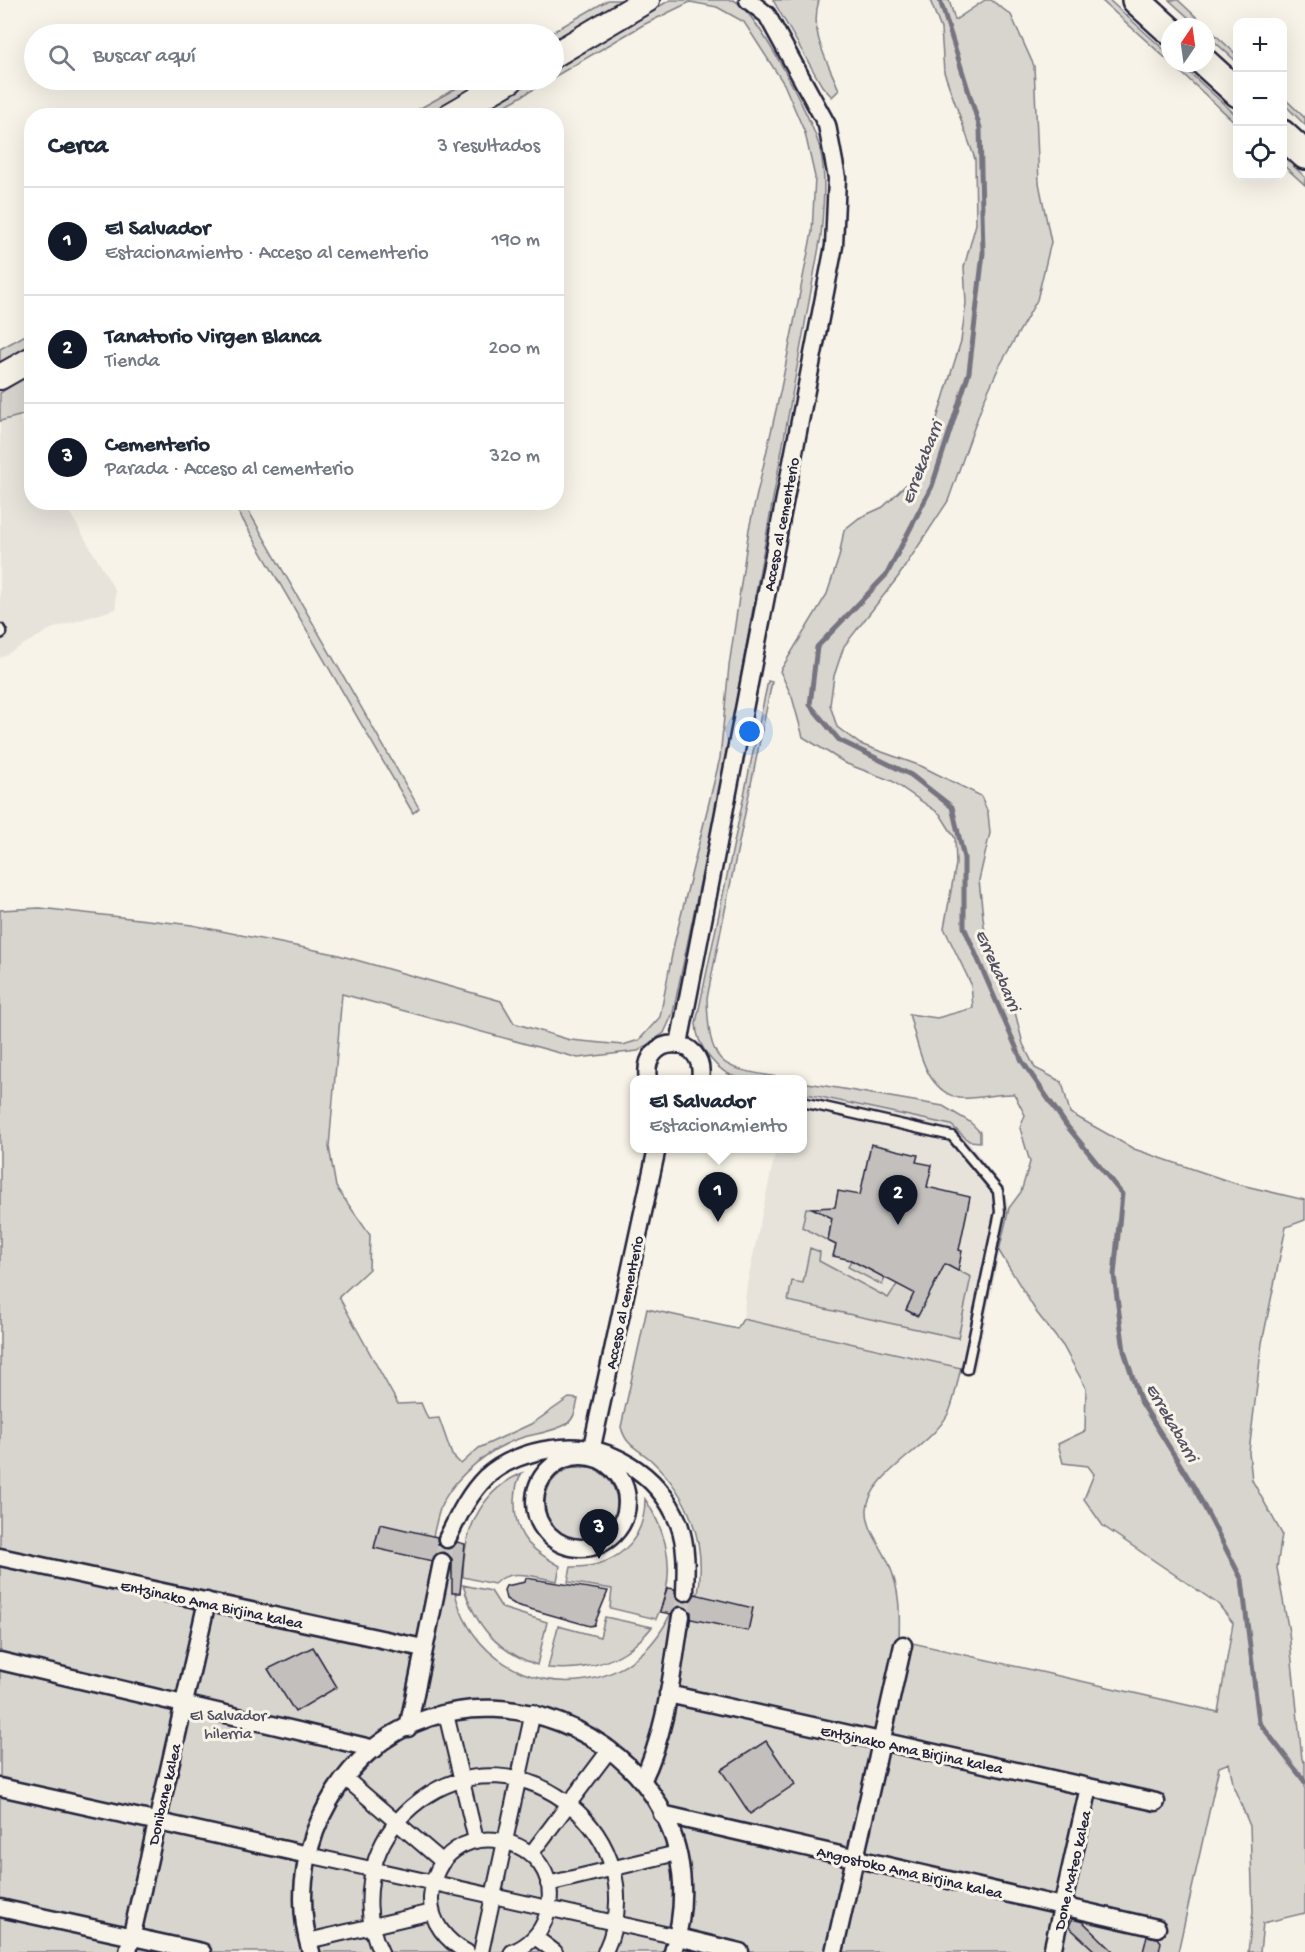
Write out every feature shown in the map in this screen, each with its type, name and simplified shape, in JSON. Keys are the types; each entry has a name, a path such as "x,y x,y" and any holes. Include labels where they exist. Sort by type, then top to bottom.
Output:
{"main road":[{"path":"564,49 647,0"},
{"path":"1136,0 1161,23"},
{"path":"1215,72 1233,88"},
{"path":"463,108 494,90"},
{"path":"1287,139 1305,155"},
{"path":"0,377 24,364"}],"street":[{"path":"748,0 766,8"},
{"name":"Acceso al cementerio","path":"679,1044 834,246 837,178 827,125 766,8"},
{"path":"648,1075 647,1070 654,1053 670,1044 679,1044 697,1057 700,1075"},
{"name":"Acceso al cementerio","path":"591,1452 656,1153"},
{"path":"447,1539 468,1499 487,1476 516,1458 543,1450 570,1446 591,1452 609,1464 622,1478 628,1495 627,1513 619,1530 606,1542 588,1548 570,1547 553,1539 541,1526 535,1508 536,1490 544,1474 558,1461 591,1452 609,1452 632,1466 668,1502 679,1525 684,1544 685,1592"},
{"name":"Entzinako Ama Birjina kalea","path":"0,1557 423,1648"},
{"path":"408,1728 442,1562"},
{"name":"Donibane kalea","path":"129,1944 207,1602"},
{"path":"642,1781 651,1762 668,1694 681,1616"},
{"path":"834,1952 903,1645"},
{"path":"0,1661 375,1749"},
{"name":"Entzinako Ama Birjina kalea","path":"668,1694 1156,1802"},
{"path":"432,1912 372,1926 310,1946 303,1893 308,1855 324,1811 345,1778 375,1749 408,1728 446,1714 489,1708 533,1712 573,1726 610,1749 642,1781 663,1814 677,1853 682,1890 675,1945"},
{"path":"481,1952 533,1712"},
{"path":"446,1714 476,1840"},
{"path":"531,1854 610,1749"},
{"path":"381,1952 372,1926 369,1889 378,1853 397,1822 426,1796 462,1780 490,1776 518,1779 545,1788 569,1803 597,1832 613,1868 616,1886 615,1924 605,1952"},
{"path":"345,1778 443,1862"},
{"path":"0,1787 615,1924 675,1945 740,1952"},
{"name":"Done Mateo kalea","path":"1052,1952 1089,1787"},
{"name":"Angostoko Ama Birjina kalea","path":"663,1814 1157,1928"},
{"path":"467,1952 451,1948 432,1912 433,1883 443,1862 463,1845 476,1840 505,1840 531,1854 542,1867 548,1884 549,1909 536,1937 512,1952"},
{"path":"548,1884 677,1853"},
{"path":"0,1908 129,1944 202,1952"},
{"path":"536,1937 555,1952"}],"lane":[{"path":"0,629 2,633 0,634"},
{"path":"807,1103 952,1136 998,1191 1000,1212 967,1369"}],"shaded area":[{"path":"18,414 24,426 24,510 68,510 115,590 116,609 51,629 0,658 0,421"},
{"path":"807,1094 951,1125 963,1133 1004,1190 1009,1208 975,1371 743,1319 747,1284 775,1153 807,1153"}],"green space":[{"path":"608,0 624,0 564,35 564,25"},
{"name":"El Salvador hilerria","path":"670,0 733,0 743,8 769,44 796,92 815,135 820,149 824,181 821,236 722,778 673,1013 664,1033 638,1051 578,1058 342,994 329,1147 336,1187 370,1235 369,1269 339,1297 398,1404 421,1403 428,1419 439,1418 452,1455 461,1464 479,1448 533,1423 569,1398 578,1399 573,1416 567,1424 508,1443 476,1463 450,1490 439,1513 433,1536 453,1540 455,1593 474,1635 505,1664 544,1679 585,1680 624,1666 657,1636 679,1590 698,1594 700,1556 692,1521 685,1505 664,1474 651,1460 629,1443 621,1427 647,1309 737,1329 743,1319 961,1368 951,1407 941,1424 930,1437 878,1484 870,1496 867,1509 869,1524 893,1574 899,1611 899,1640 1218,1712 1233,1623 1218,1604 1103,1526 1084,1499 1094,1474 1088,1466 1063,1463 1058,1444 1085,1431 1086,1388 1063,1346 1037,1313 999,1251 1009,1208 1021,1192 1030,1162 1020,1128 1025,1115 1014,1094 959,1098 947,1093 937,1086 930,1076 919,1051 909,1014 937,1018 973,1008 971,984 944,928 956,864 955,838 940,814 892,781 847,764 803,737 792,697 780,671 827,594 839,557 844,530 859,518 883,507 921,470 961,341 966,303 964,267 976,224 975,159 944,72 941,29 930,0 949,0 955,20 985,0 991,0 1011,15 1034,66 1039,183 1051,242 1037,300 999,367 984,400 948,501 898,577 844,646 834,676 830,705 837,727 860,744 921,766 981,796 988,813 990,833 979,880 984,926 996,968 1013,1004 1023,1044 1035,1068 1062,1082 1070,1113 1134,1149 1237,1184 1305,1200 1305,1220 1286,1227 1262,1343 1249,1452 1252,1480 1282,1534 1277,1568 1289,1632 1302,1759 1305,1763 1305,1913 1263,1923 1260,1952 1248,1952 1253,1912 1250,1826 1234,1788 1229,1763 1219,1767 1178,1952 0,1952 0,910 40,908 192,925 335,954 501,1001 514,1023 570,1040 623,1045 639,1040 660,1017 674,944 720,758 729,666 749,529 781,388 812,232 815,177 805,133 784,84 744,22 717,7 690,2 643,25 564,71 564,62"},
{"path":"773,0 819,0 816,12 818,35 839,90 832,97 822,86"},
{"path":"1101,0 1109,0 1161,47 1161,54"},
{"path":"1169,0 1178,0 1197,18 1189,18"},
{"path":"1215,34 1233,51 1233,58 1215,42"},
{"path":"1181,72 1189,72 1233,112 1233,120"},
{"path":"453,90 470,90 438,108 421,108"},
{"path":"517,90 533,90 501,108 487,108"},
{"path":"1287,101 1305,118 1305,125 1287,107"},
{"path":"1287,160 1305,177 1305,185 1287,169"},
{"path":"24,336 24,349 0,363 0,349"},
{"path":"24,378 24,415 0,421 0,393"},
{"path":"237,510 248,510 419,808 413,813"},
{"path":"768,681 772,682 707,998 708,1022 716,1053 734,1068 765,1075 732,1075 718,1067 702,1046 696,1023"},
{"path":"807,1083 943,1106 970,1122 980,1132 980,1142 969,1141 951,1125 807,1094"},
{"path":"806,1208 815,1208 832,1218 828,1241 802,1227"},
{"path":"810,1248 820,1252 819,1261 888,1298 898,1283 915,1292 906,1310 917,1316 940,1274 928,1268 923,1253 971,1277 958,1338 788,1301 792,1281 803,1283"},
{"path":"851,1260 885,1278 882,1285 848,1267"},
{"path":"581,1467 595,1470 607,1477 614,1489 617,1503 614,1517 607,1529 595,1536 581,1539 567,1536 555,1529 548,1517 545,1503 548,1489 555,1477 567,1470"},
{"path":"522,1473 517,1482 515,1500 517,1524 532,1547 560,1566 557,1581 516,1575 508,1576 494,1584 463,1577 466,1545 476,1516 495,1491"},
{"path":"645,1499 660,1528 668,1558 667,1588 656,1619 610,1608 612,1589 568,1582 571,1567 600,1563 613,1558 633,1541 644,1515"},
{"path":"463,1585 491,1591 502,1608 547,1622 537,1665 510,1652 490,1635 474,1613"},
{"path":"605,1617 652,1627 631,1648 606,1661 578,1668 548,1668 558,1626 600,1637"}],"building":[{"path":"871,1144 918,1155 916,1162 932,1165 927,1187 970,1197 959,1250 962,1251 958,1271 945,1264 918,1316 906,1310 914,1293 851,1260 833,1256 836,1245 828,1241 832,1218 812,1208 835,1207 838,1191 860,1195"},
{"path":"380,1524 437,1537 438,1544 443,1549 452,1548 457,1542 465,1544 460,1593 452,1593 452,1559 448,1554 438,1552 432,1561 374,1548"},
{"path":"526,1578 608,1591 594,1625 590,1626 516,1605 506,1599 504,1590 506,1586 525,1582"},
{"path":"667,1588 675,1589 676,1597 684,1602 690,1601 695,1594 753,1608 748,1631 691,1619 691,1612 683,1606 677,1606 671,1614 660,1612"},
{"path":"313,1647 337,1687 295,1712 268,1669"},
{"path":"766,1741 795,1784 750,1814 721,1770"},
{"path":"1072,1919 1083,1922 1114,1952 1096,1952 1069,1927"},
{"path":"1147,1936 1158,1938 1161,1942 1159,1952 1143,1952"}],"waterway":[{"name":"Errekabarri","path":"940,0 980,128 983,253 969,372 932,486 887,574 817,647 810,705 839,740 911,775 952,807 964,858 964,927 1022,1061 1067,1126 1122,1194 1114,1275 1124,1351 1140,1400 1194,1487 1242,1580 1259,1722 1305,1782"}],"tunnel":[{"path":"442,1562 447,1539"},
{"path":"681,1616 685,1592"}],"place":[{"name":"El Salvador","path":"718,1222"},
{"name":"Tanatorio Virgen Blanca","path":"898,1225"},
{"name":"Cementerio","path":"599,1559"}]}
